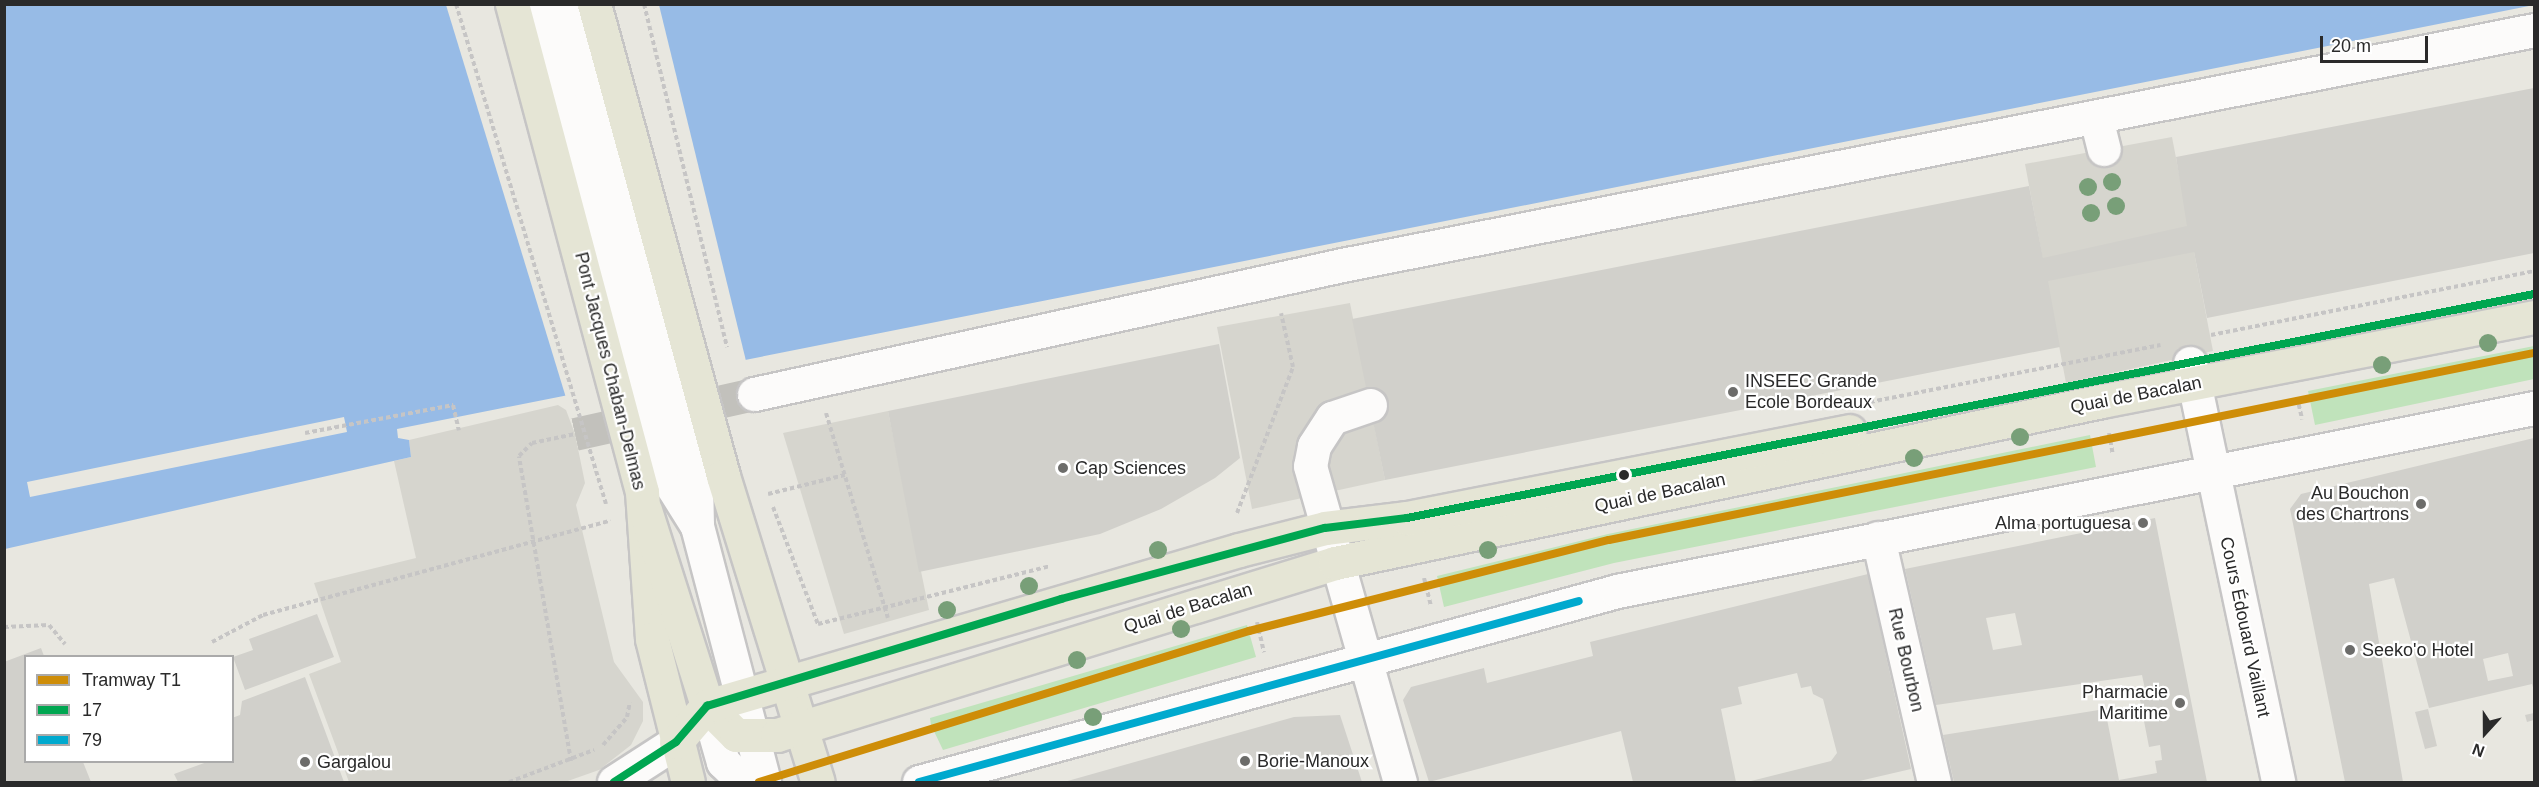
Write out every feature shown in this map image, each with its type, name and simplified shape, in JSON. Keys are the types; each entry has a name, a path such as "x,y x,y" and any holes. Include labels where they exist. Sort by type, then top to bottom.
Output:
{"main road":[{"name":"Pont Jacques Chaban-Delmas","path":"512,4 660,396 785,681 818,783"},
{"name":"Pont Jacques Chaban-Delmas","path":"594,4 660,396 645,510 652,639 688,783"},
{"name":"Quai de Bacalan","path":"707,706 1060,598 1324,528 1407,519 2535,294"},
{"name":"Quai de Bacalan","path":"752,736 801,731 1335,563 2194,361 2535,317"},
{"path":"645,510 707,706 723,727 752,736"},
{"path":"676,742 707,706"}],"street":[{"path":"539,4 660,396 696,481 697,526 764,783"},
{"path":"568,4 660,396"},
{"path":"754,394 1276,280 2535,30"},
{"path":"2097,118 2104,149"},
{"name":"Cours Édouard Vaillant","path":"2194,361 2213,471 2278,783"},
{"path":"1370,405 1332,418 1314,446 1310,466 1324,528 1400,783"},
{"path":"919,783 1362,658 1617,591 2535,408"},
{"name":"Rue Bourbon","path":"1878,538 1934,783"},
{"path":"707,706 723,762 744,783"},
{"path":"614,783 676,742"}],"path":[{"path":"456,4 581,412 604,500"},
{"path":"644,4 730,359"},
{"path":"2194,361 2210,335 2535,271"},
{"path":"1233,524 1293,367 1276,280"},
{"path":"2063,365 2163,345"},
{"path":"765,486 818,624 884,606 817,380"},
{"path":"305,433 453,405 459,430"},
{"path":"571,761 519,456 532,443 575,434"},
{"path":"768,494 845,475"},
{"path":"212,642 263,615 610,521"},
{"path":"4,627 49,625 65,644"},
{"path":"509,783 571,761 614,734 627,717 628,690"}],"green space":[{"path":"2534,346 2534,379 2315,425 2308,391"},
{"path":"2090,435 2096,467 1614,563 1444,607 1437,576 1608,534"},
{"path":"1247,625 1256,657 943,750 931,725 930,718"}],"shaded area":[{"path":"2172,137 2213,351 2066,383 2025,164"},
{"path":"1350,303 1385,480 1252,509 1217,327"},
{"path":"558,405 566,410 575,434 585,483 576,505 614,662 643,702 643,721 631,745 599,770 565,782 349,782 309,674 341,662 314,583 416,558 394,461 411,457 409,440"},
{"path":"888,411 929,610 844,634 783,433"}],"water":[{"path":"2534,4 397,429 398,438 409,440 411,457 5,549 4,5"}],"pier":[{"path":"446,5 659,5 747,365 567,401"},
{"path":"344,417 347,432 30,497 27,482"}],"building":[{"path":"2534,88 2534,253 2207,318 2194,252 2048,281 2060,347 1385,480 1352,319 2029,186 2043,258 2187,226 2176,157"},
{"name":"Cap Sciences","path":"1219,344 1240,458 1215,478 1161,509 1100,534 919,572 888,411"},
{"path":"2534,438 2534,691 2532,684 2429,708 2394,578 2369,584 2403,782 2345,782 2290,509 2301,494","holes":["2508,653 2513,676 2488,681 2483,659"]},
{"path":"2155,518 2207,782 1954,782 1943,735 2105,709 2119,780 2157,773 2155,761 2162,760 2160,745 2149,747 2139,695 2146,694 2142,675 1936,705 1905,569","holes":["2015,613 2022,645 1993,650 1986,618"]},
{"path":"1868,574 1911,769 1855,782 1747,782 1831,761 1837,753 1823,699 1813,694 1811,686 1801,688 1797,673 1738,687 1742,704 1721,709 1736,782 1633,782 1621,731 1429,782 1403,700 1411,687 1484,668 1487,683 1593,656 1590,642"},
{"path":"317,614 334,657 245,690 234,657 253,650 249,639"},
{"path":"41,648 44,655 24,655 24,763 83,763 91,782 4,782 4,662"},
{"path":"305,677 344,782 178,782 174,774 204,763 234,763 234,717 240,715 242,701"},
{"path":"2428,709 2437,746 2425,749 2415,712"},
{"path":"2534,713 2534,720 2527,722 2525,715"},
{"name":"Borie-Manoux","path":"1340,715 1362,782 1064,782 1294,717"}],"tunnel":[{"path":"575,434 754,394"}],"tram line":[{"name":"T1","path":"759,782 1249,631 1609,540 2534,353"}],"transit line":[{"name":"17","path":"614,782 676,742 707,706 1061,599 1325,528 1407,518 2534,294"},
{"name":"79","path":"919,782 1579,601"}],"place":[{"name":"INSEEC Grande Ecole Bordeaux","path":"1733,392"},
{"name":"Cap Sciences","path":"1063,468"},
{"name":"Au Bouchon des Chartrons","path":"2421,504"},
{"name":"Alma portuguesa","path":"2143,523"},
{"name":"Seeko'o Hotel","path":"2350,650"},
{"name":"Pharmacie Maritime","path":"2180,703"},
{"name":"Borie-Manoux","path":"1245,761"},
{"name":"Gargalou","path":"305,762"}]}
